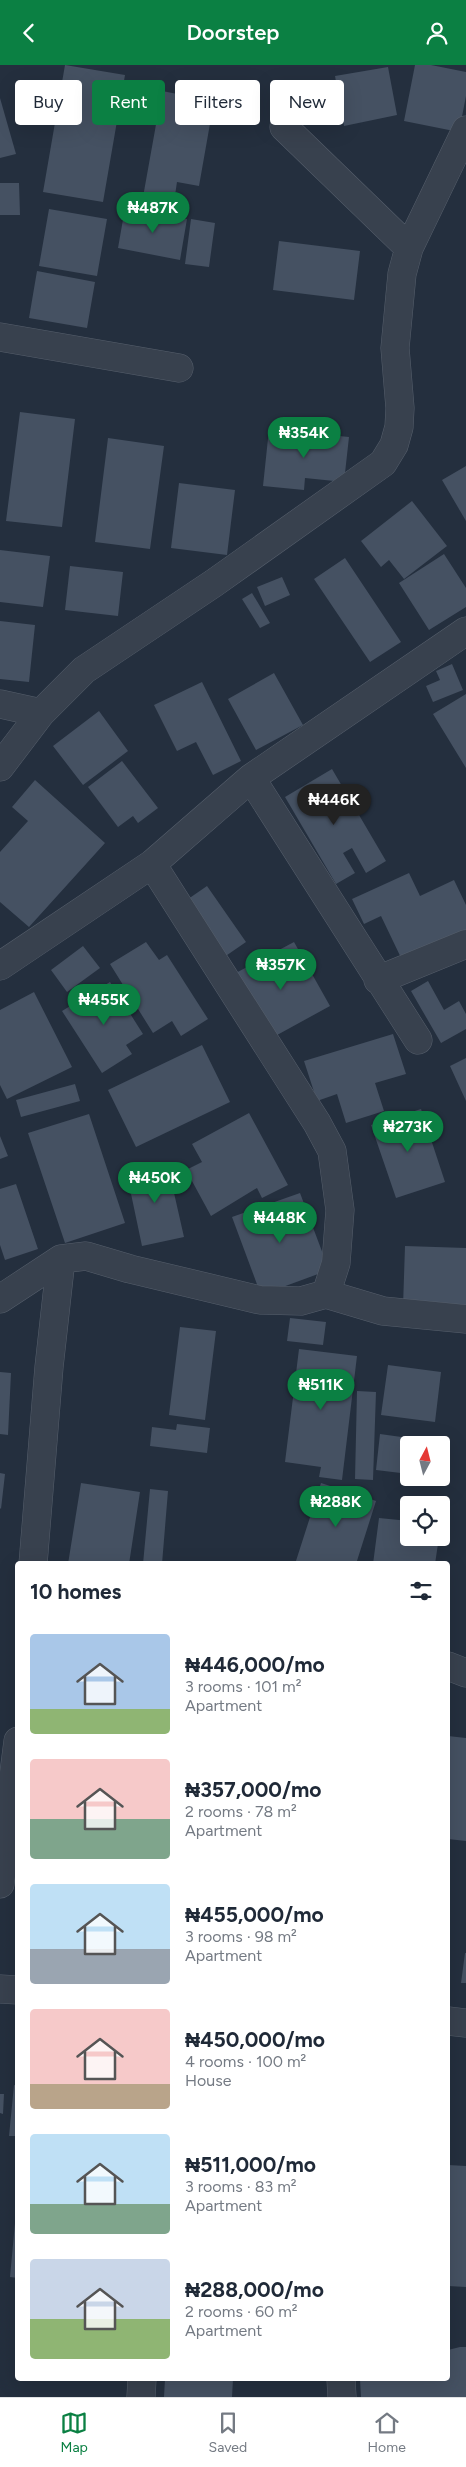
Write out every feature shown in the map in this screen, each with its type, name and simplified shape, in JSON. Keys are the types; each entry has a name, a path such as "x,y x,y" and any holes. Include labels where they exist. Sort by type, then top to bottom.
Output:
{"street":[{"path":"284,127 409,248"},
{"path":"0,767 40,713 84,670 214,583 383,463 394,445 399,427 400,408 395,348 402,274 409,248 466,130"},
{"path":"0,337 179,368"},
{"path":"0,966 152,865 251,778 466,631"},
{"path":"0,704 40,713"},
{"path":"251,778 418,1040"},
{"path":"152,865 317,1123 332,1151 340,1210 336,1263 326,1293"},
{"path":"378,980 466,943"},
{"path":"0,1299 60,1259 86,1255 130,1269 260,1300 301,1301 326,1293 383,1311 466,1319"},
{"path":"33,1561 60,1259"},
{"path":"450,1667 466,1673"},
{"path":"0,1883 15,1765"},
{"path":"0,1989 15,1991"},
{"path":"450,2021 466,2023"},
{"path":"141,2397 142,2381"},
{"path":"341,2381 342,2397"}],"building":[{"path":"65,65 125,75 124,80 92,80 92,125 116,125 103,202 43,192 55,125 82,125 82,80 62,80"},
{"path":"415,65 431,65 466,72 466,96 459,132 404,121"},
{"path":"388,67 397,115 344,126 344,80 336,80 335,76"},
{"path":"165,92 175,94 175,125 210,125 199,186 177,182 174,202 143,197 156,125 165,125"},
{"path":"0,98 16,154 0,158"},
{"path":"0,183 19,183 20,215 0,215"},
{"path":"125,208 187,219 180,260 118,248"},
{"path":"49,209 107,219 97,276 39,266"},
{"path":"191,219 215,223 209,267 185,264"},
{"path":"279,241 360,251 354,300 273,290"},
{"path":"37,271 95,282 87,328 29,318"},
{"path":"20,412 75,419 62,527 6,521"},
{"path":"269,429 349,437 344,482 305,478 304,490 263,486"},
{"path":"108,438 164,446 150,549 95,542"},
{"path":"466,466 466,521 442,480"},
{"path":"179,483 235,490 227,555 171,548"},
{"path":"412,501 447,546 404,579 389,560 381,567 361,541"},
{"path":"0,550 50,556 43,607 0,602"},
{"path":"444,554 466,588 466,607 429,630 399,583"},
{"path":"345,558 401,642 370,662 314,579"},
{"path":"70,566 123,572 118,616 65,610"},
{"path":"282,577 290,595 265,606 257,587"},
{"path":"252,593 270,623 260,628 242,599"},
{"path":"0,621 35,625 29,682 0,679"},
{"path":"452,664 463,690 433,702 426,686 440,680 436,671"},
{"path":"274,673 303,725 256,750 228,699"},
{"path":"202,682 241,761 213,775 196,742 177,751 154,705"},
{"path":"466,694 466,768 433,714"},
{"path":"99,711 128,751 83,785 53,746"},
{"path":"122,761 158,808 138,823 133,816 118,827 88,787"},
{"path":"332,769 386,861 366,873 352,848 343,853 355,873 336,884 285,797"},
{"path":"35,780 105,843 29,927 0,902 0,852 28,821 12,807"},
{"path":"409,873 420,896 454,880 466,905 466,935 404,964 381,916 364,924 352,899"},
{"path":"207,886 246,942 217,962 178,906"},
{"path":"146,942 159,960 167,955 208,1019 181,1036 172,1021 153,1033 110,964"},
{"path":"294,942 330,1006 268,1040 232,975"},
{"path":"83,946 100,968 67,992 51,970"},
{"path":"428,981 444,1010 459,1001 466,1014 466,1029 441,1043 411,991"},
{"path":"110,982 143,1034 126,1045 132,1054 102,1073 62,1011"},
{"path":"34,992 72,1067 7,1099 0,1085 0,1010"},
{"path":"393,1034 406,1074 375,1083 384,1111 346,1123 337,1094 317,1101 304,1061"},
{"path":"202,1045 230,1102 136,1147 108,1090"},
{"path":"466,1058 466,1101 450,1066"},
{"path":"75,1084 80,1101 21,1117 16,1100"},
{"path":"421,1109 445,1182 396,1198 371,1125"},
{"path":"249,1113 288,1185 262,1198 257,1188 211,1216 186,1170 202,1162 192,1144"},
{"path":"89,1114 125,1223 65,1243 28,1133"},
{"path":"0,1136 8,1156 0,1159"},
{"path":"167,1162 184,1237 142,1246 126,1170"},
{"path":"16,1184 38,1249 5,1260 0,1245 0,1189"},
{"path":"300,1193 329,1270 261,1295 232,1217"},
{"path":"405,1246 466,1248 466,1310 403,1307"},
{"path":"290,1318 326,1322 323,1345 287,1341"},
{"path":"180,1327 216,1331 205,1420 169,1415"},
{"path":"299,1349 357,1356 342,1480 319,1477 321,1467 285,1462"},
{"path":"388,1365 441,1372 435,1422 381,1415"},
{"path":"0,1372 11,1373 8,1435 0,1434"},
{"path":"357,1391 376,1392 373,1480 355,1479"},
{"path":"177,1424 210,1428 207,1453 150,1446 152,1427 176,1430"},
{"path":"380,1434 400,1437 400,1473 376,1470"},
{"path":"0,1473 5,1474 1,1509 0,1508"},
{"path":"81,1483 140,1492 129,1561 68,1561"},
{"path":"321,1483 376,1501 357,1561 296,1561"},
{"path":"150,1489 168,1491 162,1561 143,1561"},
{"path":"379,1518 400,1520 400,1546 438,1546 435,1561 373,1561"},
{"path":"450,1736 466,1738 466,1841 450,1839"},
{"path":"465,1953 466,1983 461,1983"},
{"path":"14,2085 15,2136 9,2136"},
{"path":"0,2094 4,2094 3,2114 0,2113"},
{"path":"450,2165 466,2166 466,2287 450,2286"},
{"path":"15,2223 15,2278 10,2277"},
{"path":"466,2347 466,2397 361,2397 360,2381 450,2381 450,2350"},
{"path":"165,2381 233,2381 232,2397 164,2397"}]}
